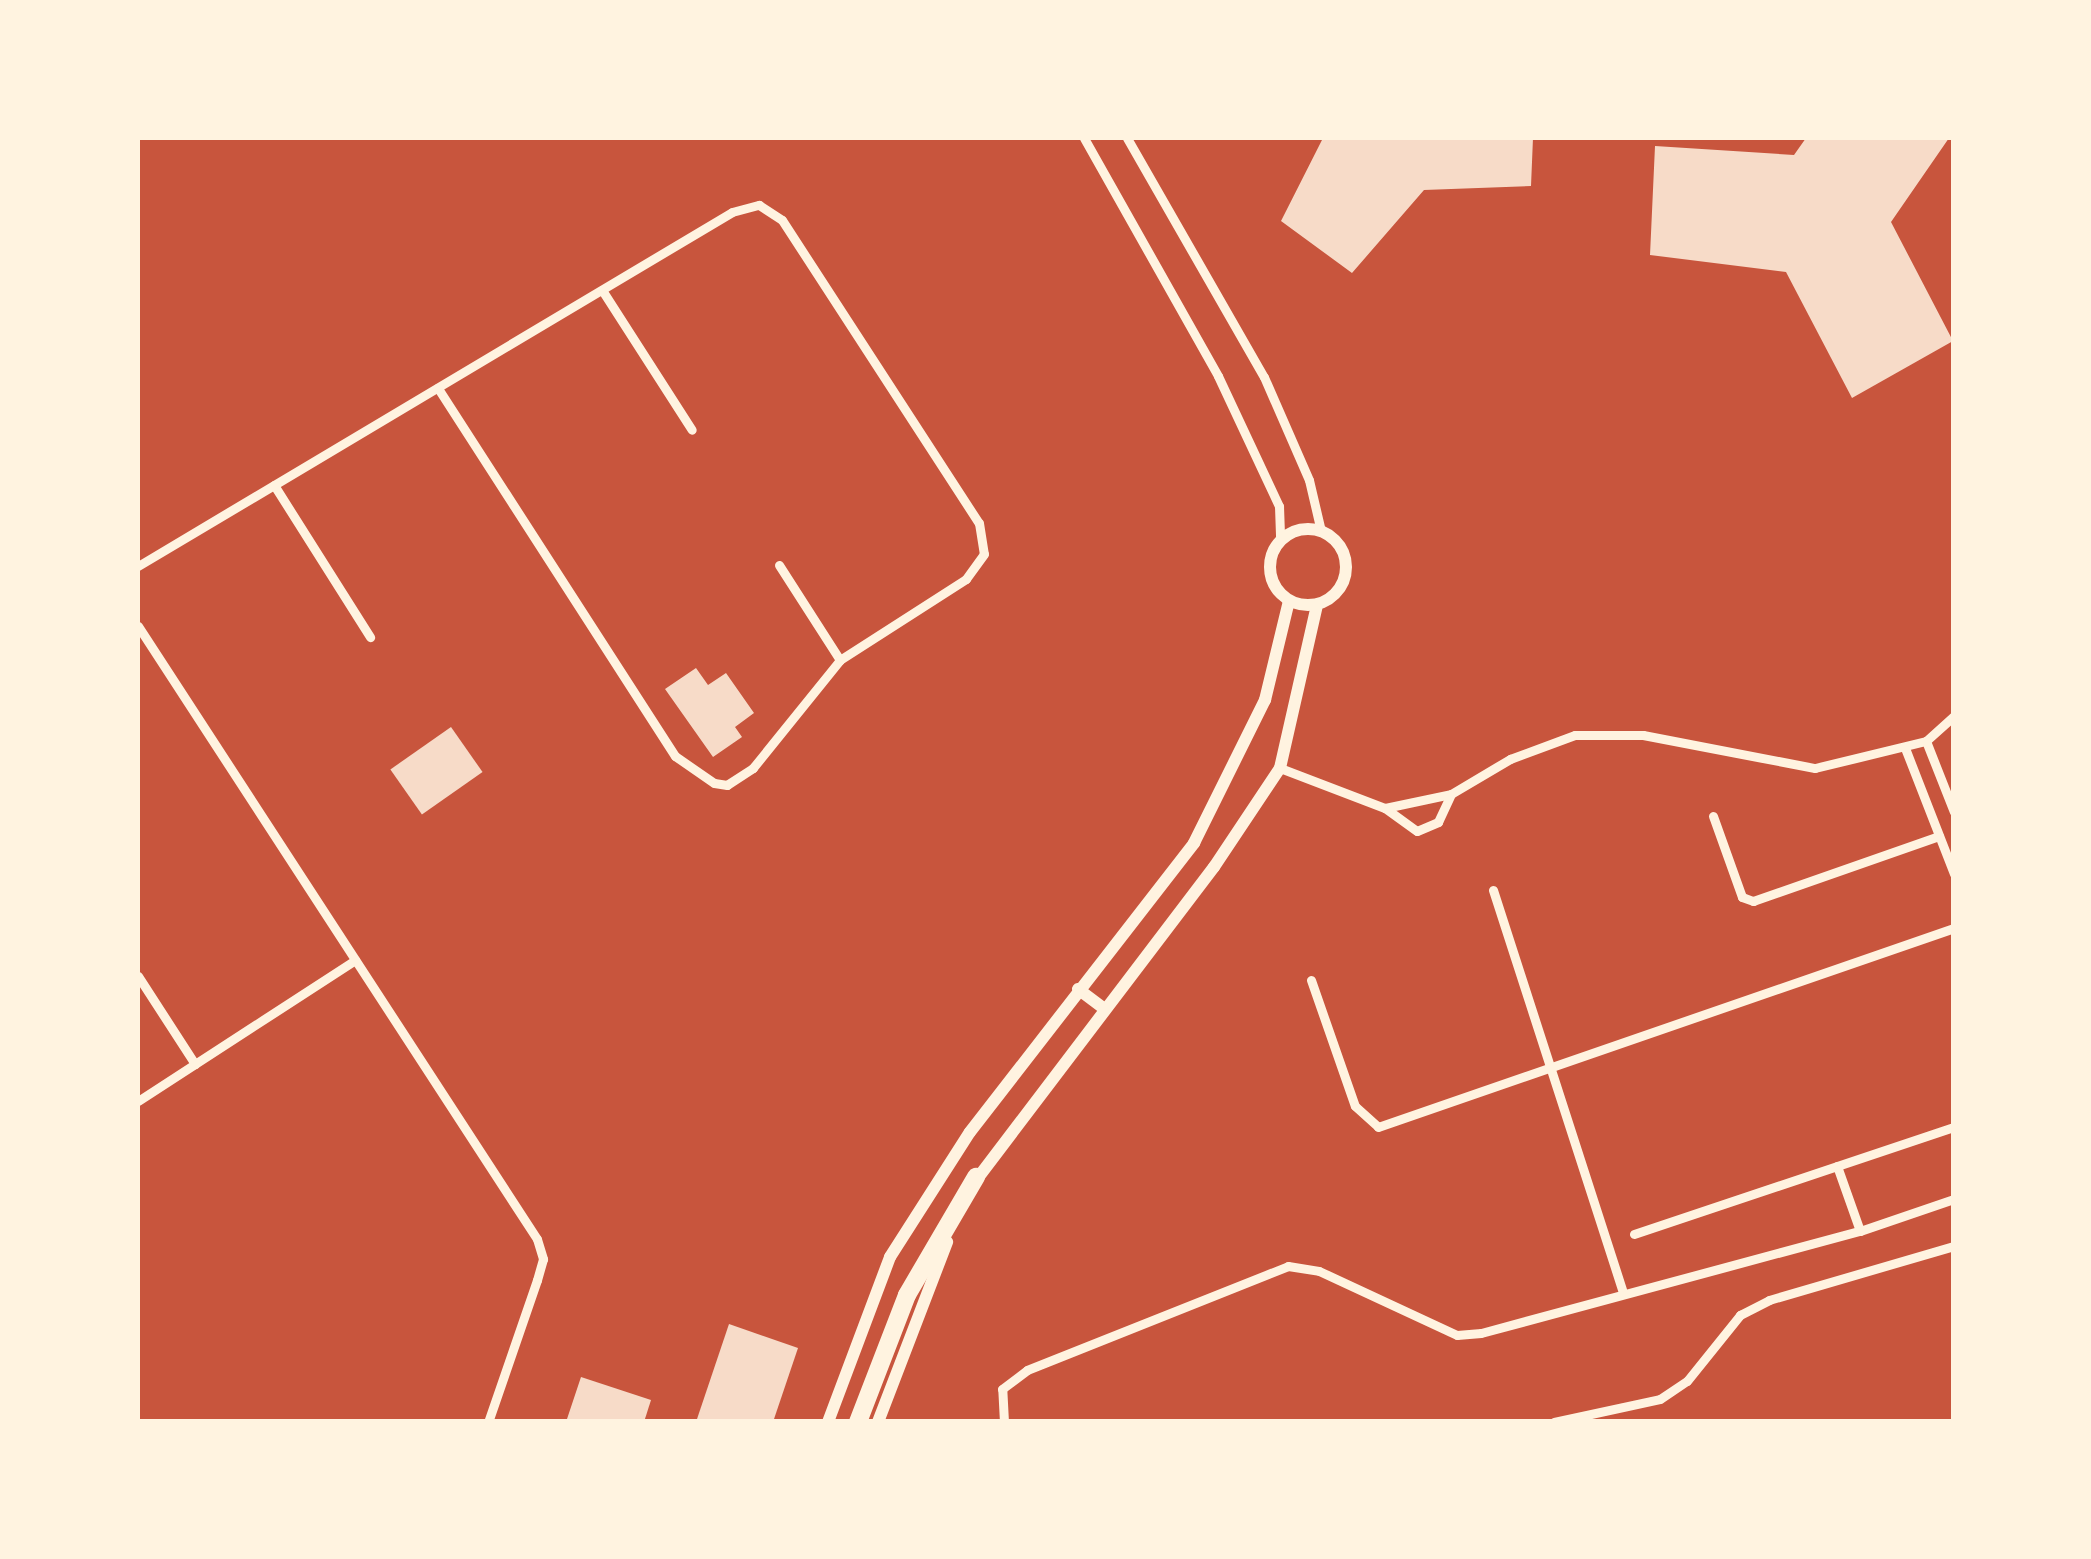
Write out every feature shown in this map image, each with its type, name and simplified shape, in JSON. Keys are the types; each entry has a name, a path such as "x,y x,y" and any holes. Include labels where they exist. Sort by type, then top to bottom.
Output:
{"highway":[{"path":"858,1422 907,1295 976,1177"}],"main road":[{"path":"1299,529 1321,530 1340,546 1346,569 1337,592 1317,604 1289,601 1271,580 1269,565 1280,540 1299,529"},
{"path":"828,1422 890,1257 970,1132 1194,843 1265,700 1289,601"},
{"path":"878,1422 928,1283 976,1177 1102,1006 1214,867 1280,768 1317,604"},
{"path":"1078,988 1102,1006"}],"street":[{"path":"1084,138 1218,376 1279,506 1280,540"},
{"path":"1127,138 1264,378 1309,480 1321,530"},
{"path":"138,566 744,206 772,210 980,523 986,540 978,568 840,660 739,780 714,783 690,771 438,388"},
{"path":"602,290 692,430"},
{"path":"274,485 370,637"},
{"path":"779,565 840,660"},
{"path":"138,626 537,1239 543,1259 538,1280 488,1422"},
{"path":"1385,808 1451,794 1510,759 1576,735 1643,734 1816,768 1926,741 1954,716"},
{"path":"1926,741 1954,812"},
{"path":"1905,748 1954,874"},
{"path":"1280,768 1385,808 1403,825 1428,828 1444,813 1451,794"},
{"path":"1713,816 1742,896 1753,901 1939,836"},
{"path":"1493,890 1624,1294"},
{"path":"1310,980 1355,1106 1378,1128 1954,928"},
{"path":"138,1101 355,960"},
{"path":"138,976 195,1064"},
{"path":"1634,1234 1954,1127"},
{"path":"1837,1166 1860,1231"},
{"path":"1004,1422 1002,1389 1027,1370 1288,1266 1319,1271 1458,1335 1860,1231 1954,1199"},
{"path":"1554,1422 1660,1399 1687,1380 1740,1315 1769,1300 1954,1246"}],"building":[{"path":"1323,138 1533,138 1531,186 1424,190 1352,273 1281,221"},
{"path":"1806,138 1949,138 1891,222 1953,341 1852,398 1786,272 1650,255 1655,146 1794,155"},
{"path":"696,668 708,685 726,673 754,713 735,727 742,737 713,757 665,689"},
{"path":"451,727 483,772 422,814 390,769"},
{"path":"729,1324 798,1348 773,1422 696,1422"},
{"path":"581,1377 651,1400 644,1422 566,1422"}]}
